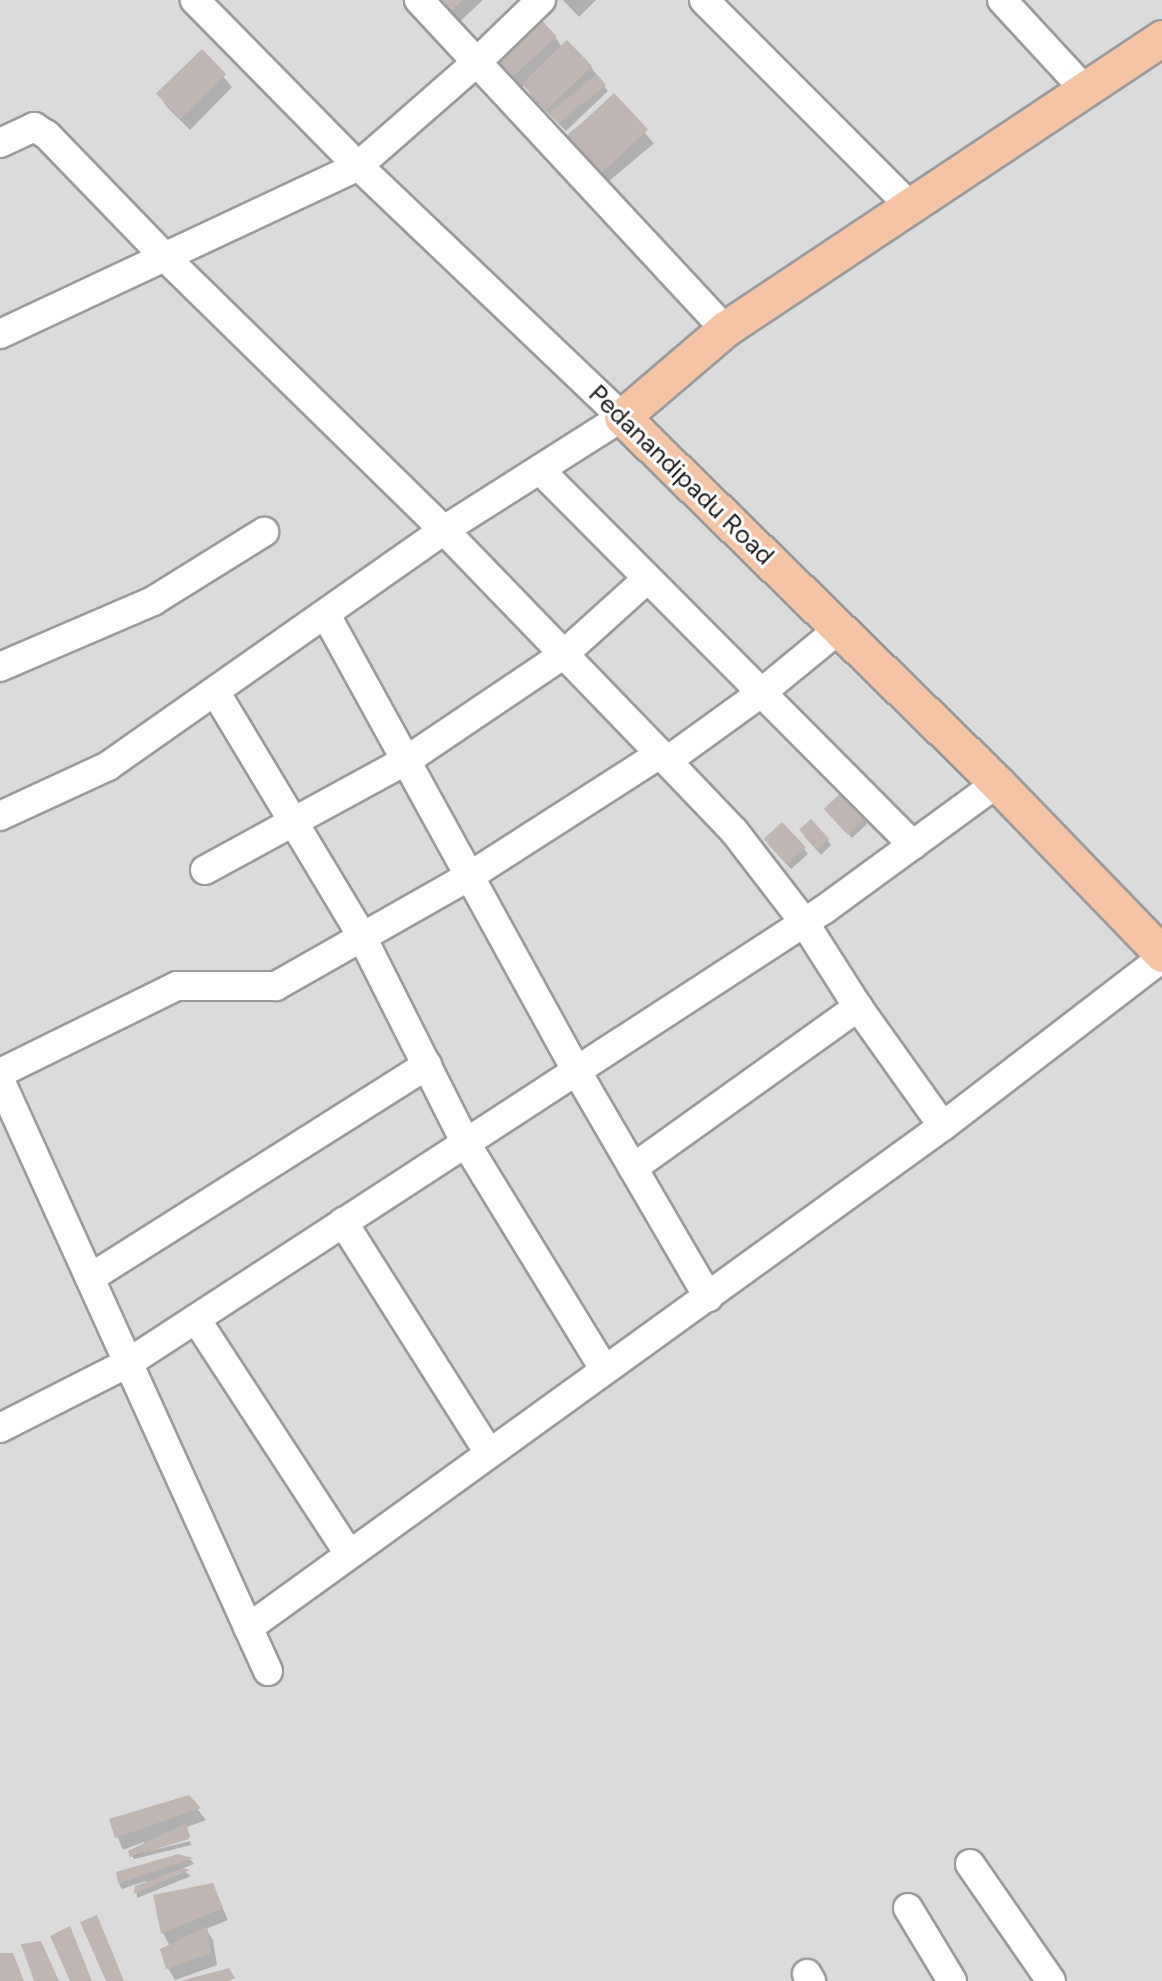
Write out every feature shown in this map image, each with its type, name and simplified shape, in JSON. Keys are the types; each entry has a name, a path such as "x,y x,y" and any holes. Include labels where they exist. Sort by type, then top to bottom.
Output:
{"main road":[{"path":"622,417 725,329 1162,38"},
{"name":"Pedanandipadu Road","path":"622,417 997,783 1162,956"}],"street":[{"name":"Pedanandipadu Road","path":"195,0 358,166 622,417"},
{"path":"419,0 725,329"},
{"path":"0,334 358,166 477,62 541,0"},
{"path":"704,0 910,206"},
{"path":"1002,0 1085,90"},
{"path":"0,144 34,127 47,135 165,257 444,530 664,757 734,831 804,922 858,1007 943,1126"},
{"path":"0,816 108,766 216,693 444,530 622,417"},
{"path":"540,470 913,845"},
{"path":"0,667 153,601 264,532"},
{"path":"205,870 407,760 564,654 648,579"},
{"path":"326,615 576,1070 708,1297"},
{"path":"0,1073 177,986 276,986 470,876 664,757 761,693 839,629"},
{"path":"216,693 363,939 465,1142 604,1369"},
{"path":"0,1427 128,1363 804,922 997,783"},
{"path":"248,1628 943,1126 1162,956"},
{"path":"632,1168 858,1007"},
{"path":"90,1278 427,1065"},
{"path":"0,1080 268,1671"},
{"path":"343,1222 489,1453"},
{"path":"196,1319 349,1554"},
{"path":"970,1864 1051,1981"},
{"path":"908,1908 952,1981"}],"shaded area":[{"path":"0,0 1162,0 1162,1981 0,1981"}],"building":[{"path":"433,0 463,0 447,15"},
{"path":"538,16 557,37 511,78 493,57"},
{"path":"567,40 592,66 547,110 522,84"},
{"path":"202,49 226,74 180,119 156,93"},
{"path":"597,74 606,85 558,123 550,112"},
{"path":"614,93 648,130 601,173 567,137"},
{"path":"842,792 866,818 848,835 824,809"},
{"path":"811,819 829,839 817,850 799,830"},
{"path":"782,822 806,848 788,865 764,839"},
{"path":"189,1795 201,1808 115,1838 109,1819"},
{"path":"186,1823 189,1839 130,1857 128,1851"},
{"path":"178,1854 193,1858 118,1884 116,1872"},
{"path":"183,1868 190,1870 133,1894 135,1886"},
{"path":"213,1883 223,1908 161,1934 153,1895"},
{"path":"97,1915 124,1981 106,1981 80,1922"},
{"path":"70,1926 92,1981 70,1981 50,1936"},
{"path":"207,1926 211,1953 166,1969 160,1949"},
{"path":"41,1941 59,1981 34,1981 21,1944"},
{"path":"0,1953 13,1953 24,1981 0,1981"},
{"path":"229,1968 235,1978 228,1981 181,1981"}]}
